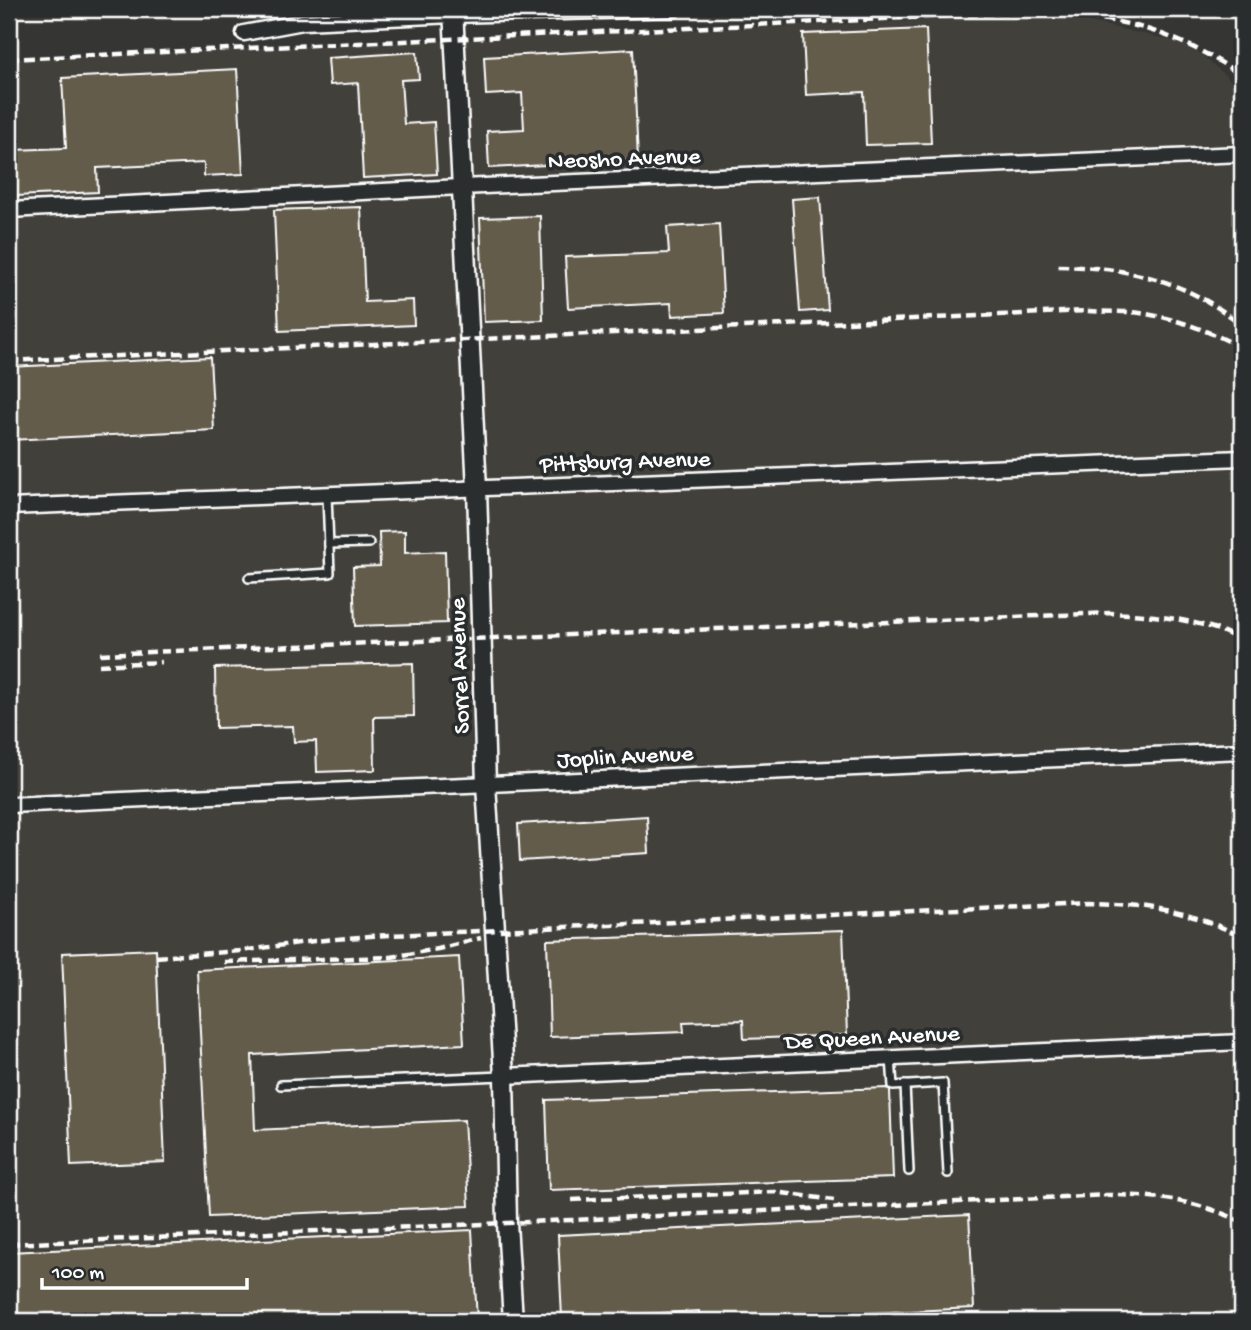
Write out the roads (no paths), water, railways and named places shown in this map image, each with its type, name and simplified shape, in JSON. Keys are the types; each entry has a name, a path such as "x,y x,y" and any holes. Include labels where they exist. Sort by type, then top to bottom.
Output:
{"street":[{"path":"244,33 303,22 453,12 674,9"},
{"name":"Sorrel Avenue","path":"453,12 477,489 486,784 504,1076 507,1223 513,1321"},
{"name":"Neosho Avenue","path":"9,210 461,187 1242,155"},
{"name":"Pittsburg Avenue","path":"9,507 1242,458"},
{"name":"Joplin Avenue","path":"9,805 1242,751"},
{"name":"De Queen Avenue","path":"504,1076 1242,1042"}],"lane":[{"path":"249,578 330,573 327,495"},
{"path":"329,544 369,543"},
{"path":"891,1058 893,1086 943,1083 948,1173"},
{"path":"281,1085 504,1076"},
{"path":"905,1085 909,1171"}],"railway":[{"path":"9,59 1015,13 1089,17 1147,29 1196,49 1242,76"},
{"path":"1058,266 1133,273 1155,279 1199,297 1242,325"},
{"path":"9,361 1086,311 1133,312 1167,318 1242,348"},
{"path":"100,654 1111,613 1195,623 1242,641"},
{"path":"99,665 162,662"},
{"path":"156,957 240,951 370,936 1088,903 1167,910 1204,920 1242,937"},
{"path":"224,962 391,957 481,938"},
{"path":"572,1200 775,1192 834,1200"},
{"path":"9,1244 1107,1195 1142,1196 1193,1204 1242,1222"}]}
